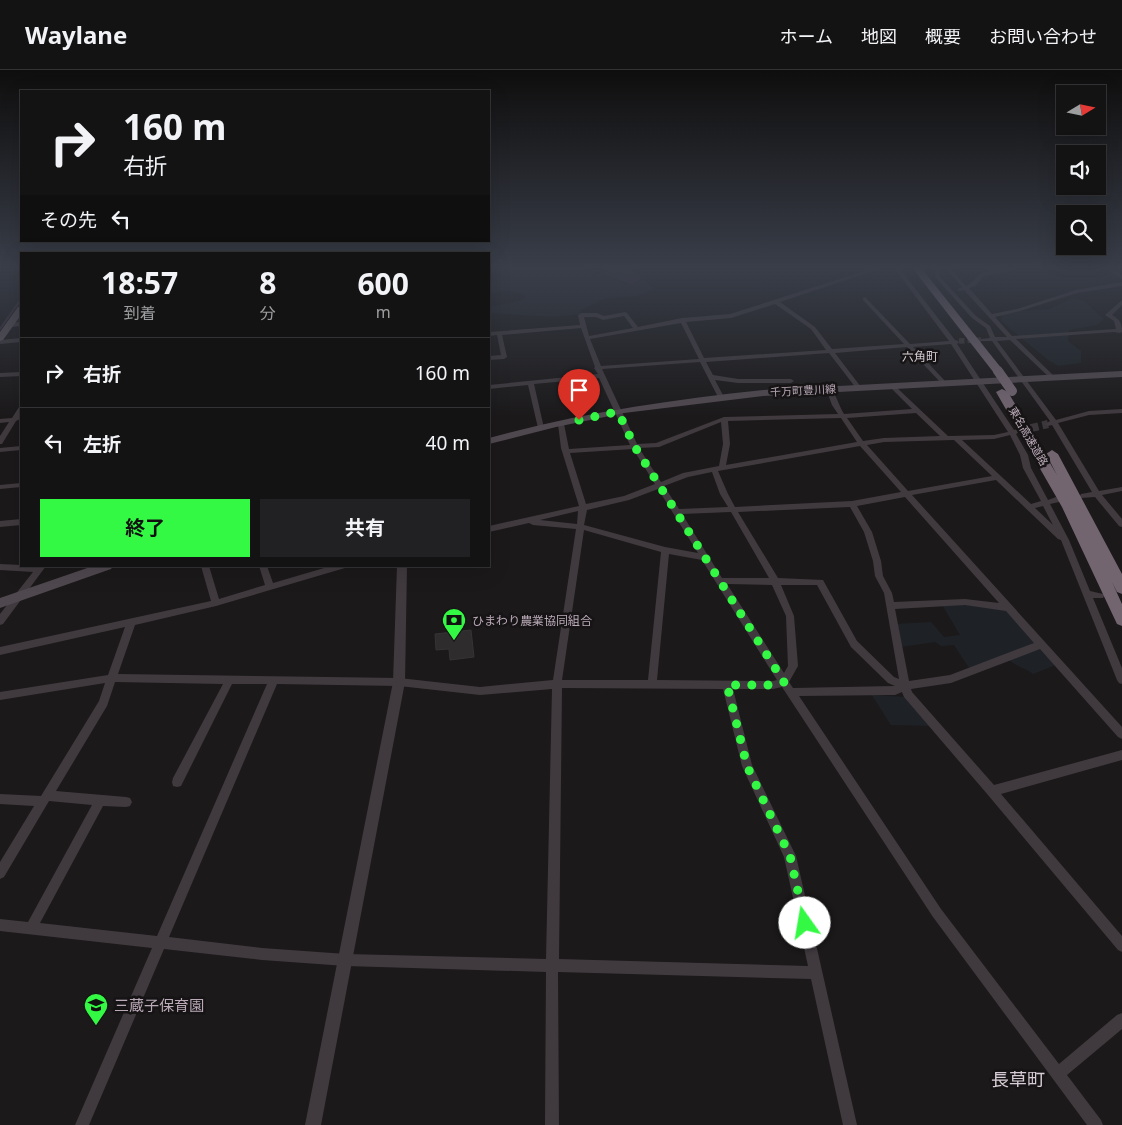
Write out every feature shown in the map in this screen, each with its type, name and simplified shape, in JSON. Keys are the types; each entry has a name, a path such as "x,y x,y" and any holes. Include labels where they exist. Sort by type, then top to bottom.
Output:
{"highway":[{"name":"東名高速道路","path":"950,318 993,371"},
{"name":"東名高速道路","path":"954,318 1008,391 1054,458 1122,588"},
{"name":"東名高速道路","path":"1008,391 1069,507 1122,620"}],"main road":[{"path":"0,338 15,318"},
{"name":"千万町豊川線","path":"490,441 616,412 721,397 829,389 1122,374"},
{"path":"0,603 104,567"}],"street":[{"path":"582,318 583,326 600,376 616,412 635,447 678,512 784,682 937,913 1096,1125"},
{"path":"628,318 637,329"},
{"path":"587,338 682,320 704,318"},
{"path":"799,318 813,328 858,388"},
{"path":"883,318 944,383"},
{"path":"937,318 956,342 978,381 1015,432 1027,468 1065,540 1122,680"},
{"path":"976,318 988,327 992,339 1022,379 1097,494 1122,524"},
{"path":"992,318 1053,378"},
{"path":"983,340 1120,332 1119,323 1112,318"},
{"path":"682,320 721,397"},
{"path":"10,325 20,324"},
{"path":"490,334 583,326"},
{"path":"490,358 504,356 499,333"},
{"path":"0,342 20,340"},
{"path":"597,368 956,342"},
{"path":"0,375 20,374"},
{"path":"490,388 600,376"},
{"path":"711,378 738,381 791,381"},
{"path":"531,384 541,428"},
{"path":"892,386 946,437"},
{"path":"829,389 843,416 861,442 1122,734"},
{"path":"567,451 657,445 724,418 843,416 918,411"},
{"path":"1051,423 1089,413 1122,411"},
{"path":"0,704 4,695 112,678 399,682 480,691 557,684 773,685 784,682 793,666 790,616 776,582 733,510 718,469 727,450 727,433 724,418"},
{"path":"0,420 17,419"},
{"path":"0,442 17,419"},
{"path":"552,1125 552,965 557,684 573,562 581,527 583,507 561,424"},
{"path":"490,529 626,498 686,475 769,461 861,442 946,437 994,437 1015,432"},
{"path":"956,438 1065,540"},
{"path":"0,450 20,448"},
{"path":"678,512 852,504 998,477"},
{"path":"0,487 20,485"},
{"path":"1084,496 1122,489"},
{"path":"1029,507 1056,500"},
{"path":"852,504 868,532 877,561 879,576 888,593 906,694 992,790 1122,946"},
{"path":"525,521 581,527 665,550 706,558"},
{"path":"0,524 20,522"},
{"path":"652,685 665,550"},
{"path":"0,567 41,568"},
{"path":"205,567 216,603"},
{"path":"263,567 270,588"},
{"path":"0,651 216,603 339,567"},
{"path":"313,1125 399,682 402,567"},
{"path":"0,621 41,568"},
{"path":"720,581 820,582 854,644 891,680 904,686"},
{"path":"1087,594 1100,596"},
{"path":"890,606 965,602 1009,608"},
{"path":"0,873 103,703 131,623"},
{"path":"792,692 896,691 904,686 951,679 1041,644"},
{"path":"82,1125 274,680"},
{"path":"177,782 229,681"},
{"path":"727,685 747,766 790,856 850,1125"},
{"path":"992,790 1122,755"},
{"path":"0,799 126,802"},
{"path":"30,928 100,801"},
{"path":"0,925 262,954 346,960 817,973"},
{"path":"1057,1074 1122,1020"}],"shaded area":[{"path":"1002,318 1104,319 1097,325 1069,330 1068,341 1081,351 1081,363 1058,366 1001,321"},
{"path":"941,603 965,603 1007,609 1037,642 970,669 954,645 941,646 935,642 900,647 895,624 931,622 944,637 960,635"},
{"path":"1042,646 1058,664 1033,674 1009,660"},
{"path":"872,695 905,697 933,726 891,725"}],"building":[{"name":"ひまわり農業協同組合","path":"471,630 474,657 450,660 449,649 436,650 435,634"}],"waterway":[{"path":"0,329 8,318"}],"tunnel":[{"path":"959,341 981,340"},
{"path":"1019,431 1048,424"}],"place":[{"name":"ひまわり農業協同組合","path":"454,641"},
{"name":"三蔵子保育園","path":"96,1026"}],"district":[{"name":"六角町","path":"920,356"},
{"name":"長草町","path":"1018,1079"}],"route":[{"path":"579,420 616,412 620,416 635,447 678,512 784,682 773,685 727,685 747,766 790,856 805,923"}]}
